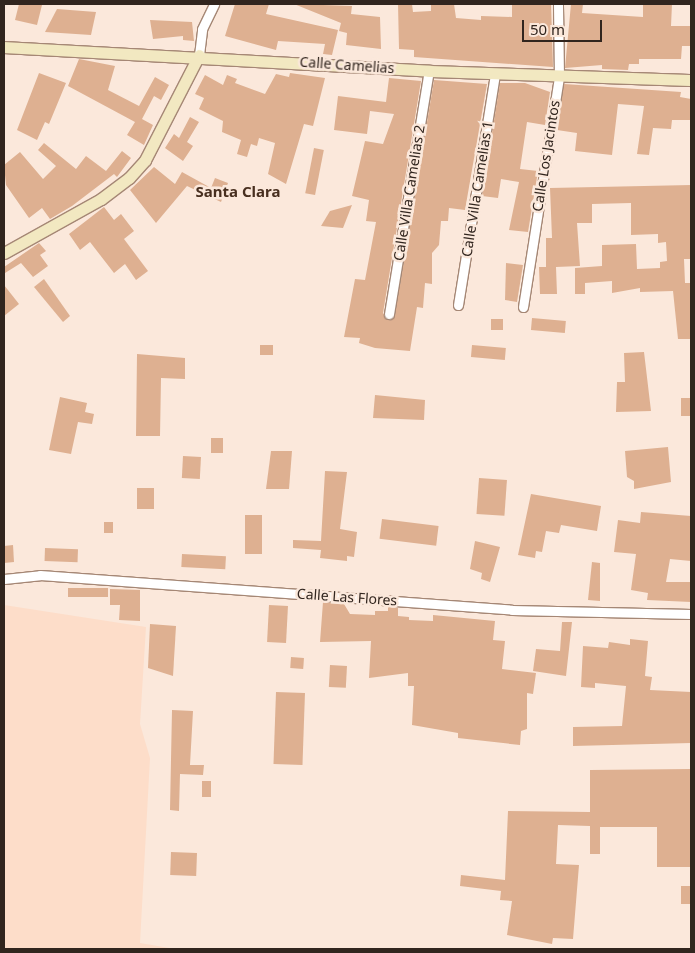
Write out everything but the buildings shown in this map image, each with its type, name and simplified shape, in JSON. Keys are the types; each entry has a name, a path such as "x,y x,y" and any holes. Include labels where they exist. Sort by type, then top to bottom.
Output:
{"street":[{"path":"4,253 101,199 129,178 145,160 199,54 202,29 214,4"},
{"name":"Calle Los Jacintos","path":"523,307 559,77 558,4"},
{"name":"Calle Camelias","path":"4,47 199,54 429,71 559,77 691,80"},
{"name":"Calle Villa Camelias 2","path":"389,314 429,71"},
{"name":"Calle Villa Camelias 1","path":"458,305 496,74"},
{"name":"Calle Las Flores","path":"4,579 40,575 512,610 691,614"}],"shaded area":[{"path":"4,605 146,627 140,724 150,758 140,943 175,949 4,949"}],"district":[{"name":"Santa Clara","path":"238,192"}]}
